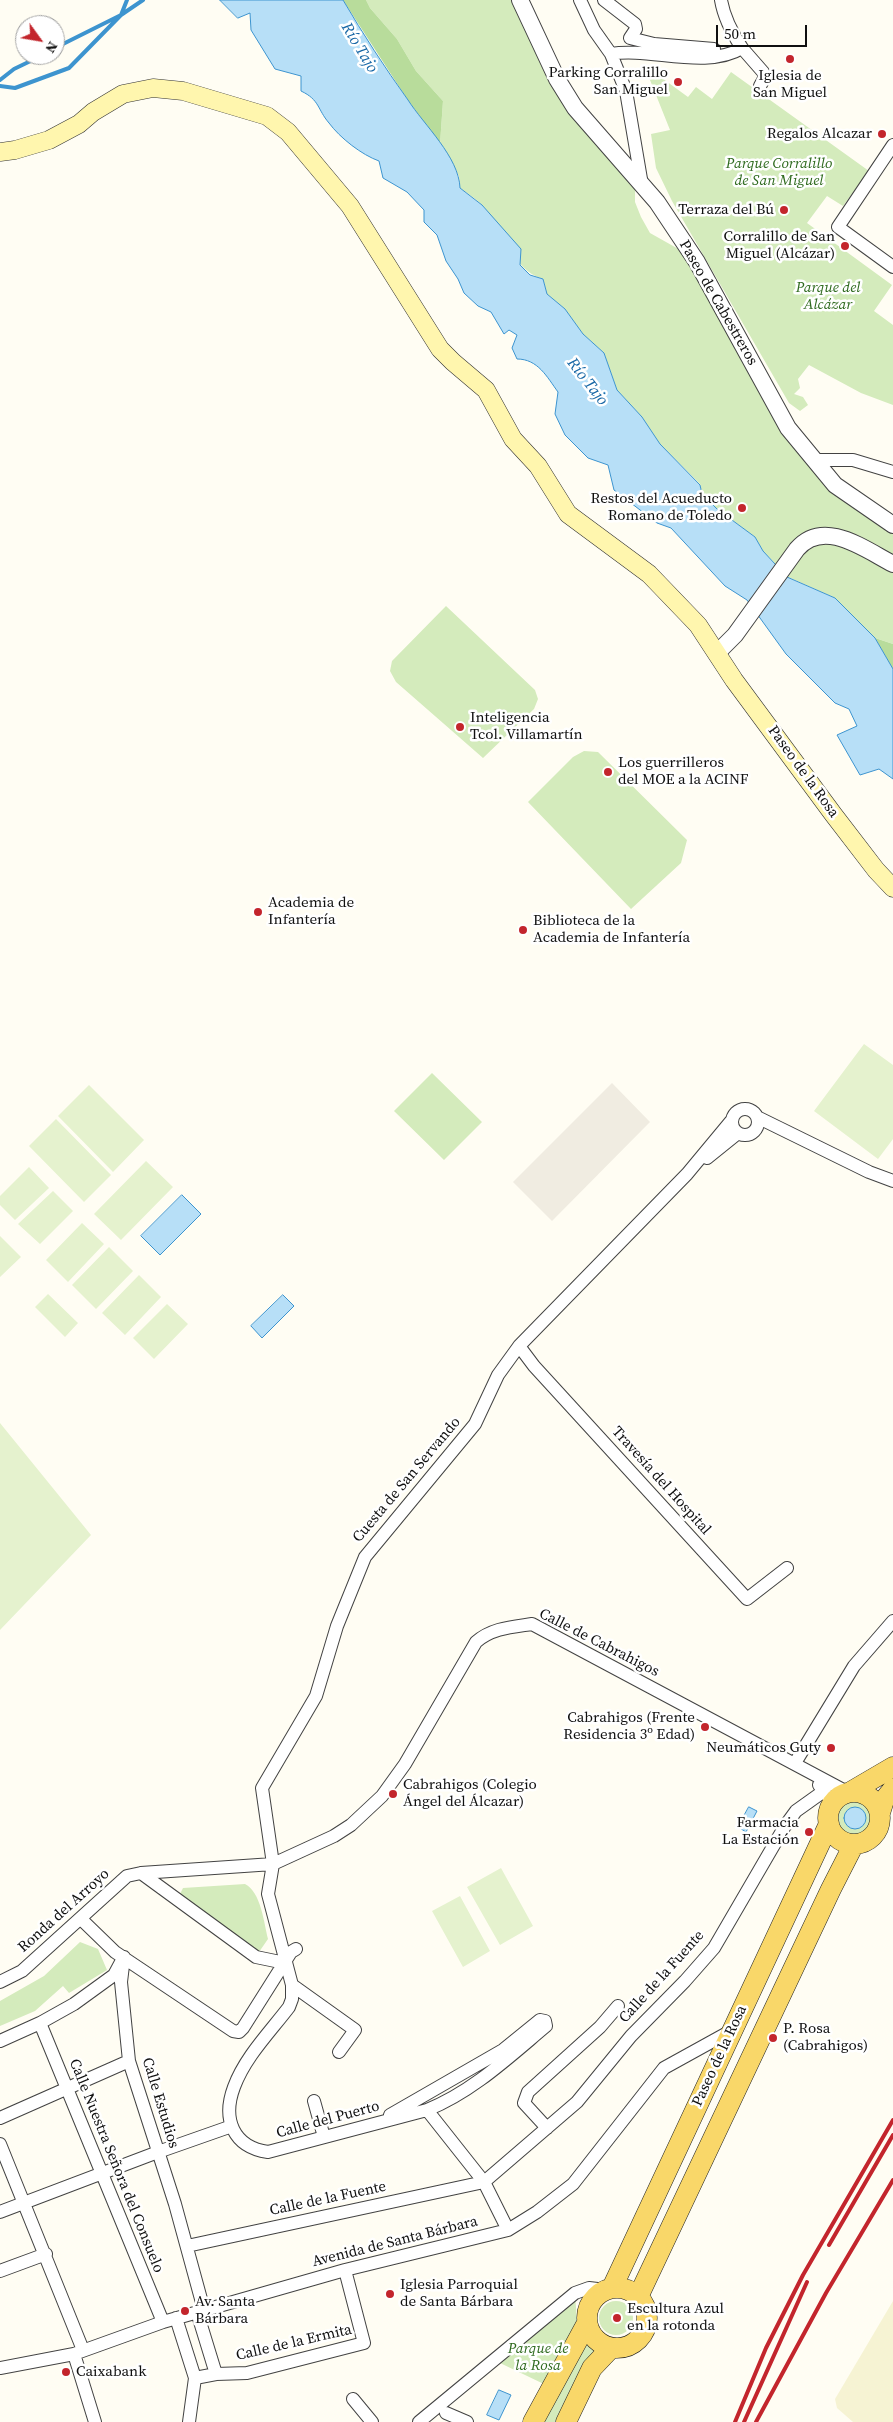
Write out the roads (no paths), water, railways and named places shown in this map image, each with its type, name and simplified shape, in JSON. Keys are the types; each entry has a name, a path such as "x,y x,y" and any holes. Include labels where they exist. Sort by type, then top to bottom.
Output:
{"main road":[{"name":"Paseo de la Rosa","path":"0,152 15,150 49,140 73,128 93,112 123,94 153,88 183,91 255,111 272,119 288,132 350,206 440,349 486,390 514,439 538,466 568,514 649,574 698,625 833,814 876,870 893,888"},
{"path":"839,1794 893,1767"},
{"path":"829,1824 838,1838 854,1844 868,1839 875,1833 880,1822 880,1813 884,1800 893,1789"},
{"name":"Paseo de la Rosa","path":"533,2422 587,2323 589,2307 593,2300 609,2289 829,1824 828,1816 839,1794"},
{"path":"839,1794 867,1795 873,1800 880,1813"},
{"name":"Paseo de la Rosa","path":"638,2297 854,1844"},
{"path":"587,2323 593,2336 611,2348 622,2348 632,2344 640,2337 645,2327 647,2316 644,2306 638,2297 626,2290 609,2289"},
{"path":"566,2422 592,2368 611,2348"}],"street":[{"name":"Paseo de Cabestreros","path":"520,0 557,79 575,108 657,202 697,262 788,428 835,485 893,525"},
{"path":"580,0 594,30 611,54 626,91 642,185"},
{"path":"604,0 635,24 636,29 630,38 654,44 736,50"},
{"path":"721,0 736,50 763,72 765,77 760,86"},
{"path":"611,54 631,52 683,57 736,50"},
{"path":"893,146 838,227 893,267"},
{"path":"814,460 852,460 893,472"},
{"path":"717,653 735,634 797,549 814,535 828,535 847,540 893,564"},
{"path":"687,1174 739,1110 746,1108 753,1111 756,1123"},
{"path":"731,1121 733,1128 738,1133 744,1135 756,1123"},
{"path":"756,1123 785,1132 869,1172 893,1181"},
{"path":"687,1174 738,1133"},
{"name":"Cuesta de San Servando","path":"273,1864 262,1788 316,1696 337,1626 364,1557 476,1424 498,1376 519,1346 687,1174"},
{"name":"Travesía del Hospital","path":"519,1346 534,1366 747,1599 787,1568"},
{"path":"839,1794 801,1766 854,1666 893,1621"},
{"name":"Calle de Cabrahigos","path":"273,1864 334,1836 351,1825 382,1796 405,1764 476,1642 485,1634 507,1627 532,1624 801,1766 839,1794"},
{"name":"Calle de la Fuente","path":"187,2246 484,2182 577,2102 631,2036 714,1948 785,1826 796,1811 839,1794"},
{"path":"0,2212 232,2126 229,2112 234,2087 254,2053 289,2007 292,1999 292,1985 268,1894 273,1864"},
{"name":"Ronda del Arroyo","path":"0,1982 22,1972 127,1876 141,1873 273,1864"},
{"path":"141,1873 256,1957 285,1963"},
{"path":"81,1919 115,1952 233,2031 239,2032 296,1949"},
{"path":"0,2041 40,2023 74,2004 114,1975 124,1957"},
{"name":"Calle Estudios","path":"124,1957 121,1982 128,2061 187,2246 200,2311 216,2374"},
{"path":"292,1985 355,2030 339,2052"},
{"name":"Calle de la Fuente","path":"546,2128 524,2103 528,2092 600,2027 618,2006"},
{"name":"Calle del Puerto","path":"232,2126 233,2132 244,2144 255,2150 268,2152 324,2137 351,2130 426,2110 446,2102 491,2071 546,2026 545,2021 540,2020 503,2050 388,2116 351,2130"},
{"name":"Calle Nuestra Señora del Consuelo","path":"40,2023 162,2322"},
{"name":"Avenida de Santa Bárbara","path":"0,2368 79,2352 162,2322 200,2311 345,2270 508,2230 537,2212 573,2184 664,2068 731,2032"},
{"path":"0,2118 68,2090 128,2061"},
{"path":"314,2101 324,2137"},
{"path":"426,2110 484,2182 508,2230"},
{"path":"0,2144 46,2254 79,2352 95,2422"},
{"path":"0,2271 46,2254"},
{"name":"Calle de la Ermita","path":"216,2374 248,2373 364,2343 345,2270"},
{"path":"419,2422 575,2293 590,2288 609,2289"},
{"path":"176,2318 195,2378 189,2422"},
{"path":"195,2378 216,2374"},
{"path":"353,2399 372,2422"},
{"path":"446,2412 467,2422"}],"water":[{"name":"Río Tajo","path":"220,0 343,0 391,76 447,153 454,165 460,188 482,205 521,249 520,265 530,275 543,279 547,294 565,309 583,334 604,353 617,390 642,417 660,444 700,485 702,494 717,509 755,537 763,551 787,577 835,598 875,638 893,669 893,779 879,769 860,775 837,735 857,726 849,709 835,703 786,654 747,600 725,586 671,528 657,523 614,490 608,465 588,458 565,435 555,414 558,392 536,365 517,359 512,348 517,335 509,330 504,334 491,312 478,306 464,293 458,279 446,261 437,235 424,222 424,210 407,192 383,178 379,161 359,150 334,129 315,101 301,91 301,76 275,69 251,30 250,13 238,18"},
{"path":"182,1195 201,1214 160,1255 141,1236"},
{"path":"283,1295 294,1306 262,1338 251,1326"},
{"path":"749,1807 757,1811 746,1832 738,1827"},
{"path":"855,1807 865,1814 866,1818 859,1828 855,1829 845,1822 844,1818 851,1808"},
{"path":"499,2390 511,2395 499,2420 487,2415"}],"waterway":[{"path":"65,43 121,15 127,0"},
{"path":"0,86 15,88 69,68 121,15 143,0"},
{"path":"0,80 22,65"}],"railway":[{"path":"735,2422 766,2348 803,2275 893,2120"},
{"path":"829,2245 893,2135"},
{"path":"756,2422 826,2293 893,2180"},
{"path":"744,2422 807,2282"}],"place":[{"name":"Iglesia de San Miguel","path":"790,59"},
{"name":"Parking Corralillo San Miguel","path":"678,82"},
{"name":"Regalos Alcazar","path":"882,134"},
{"name":"Terraza del Bú","path":"784,210"},
{"name":"Corralillo de San Miguel (Alcázar)","path":"845,246"},
{"name":"Restos del Acueducto Romano de Toledo","path":"742,508"},
{"name":"Inteligencia Tcol. Villamartín","path":"460,727"},
{"name":"Los guerrilleros del MOE a la ACINF","path":"608,772"},
{"name":"Academia de Infantería","path":"258,912"},
{"name":"Biblioteca de la Academia de Infantería","path":"523,930"},
{"name":"Cabrahigos (Frente Residencia 3º Edad)","path":"705,1727"},
{"name":"Neumáticos Guty","path":"831,1748"},
{"name":"Cabrahigos (Colegio Ángel del Álcazar)","path":"393,1794"},
{"name":"Farmacia La Estación","path":"809,1832"},
{"name":"P. Rosa (Cabrahigos)","path":"773,2038"},
{"name":"Iglesia Parroquial de Santa Bárbara","path":"390,2294"},
{"name":"Av. Santa Bárbara","path":"185,2311"},
{"name":"Escultura Azul en la rotonda","path":"617,2318"},
{"name":"Caixabank","path":"66,2372"}],"park label":[{"name":"Parque Corralillo de San Miguel","path":"779,172"},
{"name":"Parque del Alcázar","path":"828,296"},
{"name":"Parque de la Rosa","path":"538,2358"}]}
